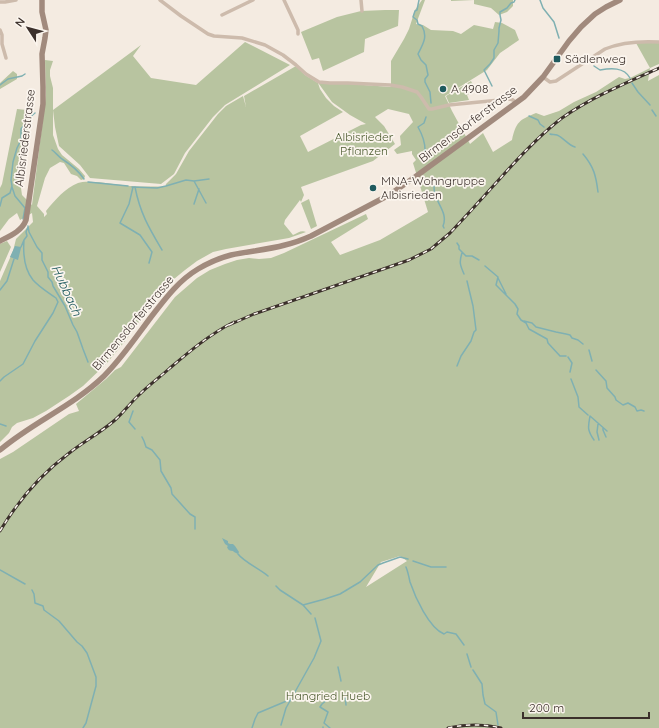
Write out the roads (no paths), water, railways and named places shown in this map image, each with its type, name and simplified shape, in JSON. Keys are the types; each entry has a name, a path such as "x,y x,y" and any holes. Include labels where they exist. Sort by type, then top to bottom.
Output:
{"main road":[{"name":"Albisriederstrasse","path":"0,241 20,230 24,226 26,220 43,104 42,54 46,30 42,12 42,0"},
{"name":"Birmensdorferstrasse","path":"0,450 20,434 70,404 103,377 124,353 170,293 178,284 197,270 214,261 231,255 284,246 298,242 381,200 401,188 531,91 543,78 581,27 595,14 620,0"}],"street":[{"path":"0,2 16,0"},
{"path":"160,0 208,34 214,36 242,38 265,45 283,55 306,74 319,82 390,85 402,87 416,92 422,97 429,108 432,109 449,105 510,99 516,103"},
{"path":"222,15 253,0"},
{"path":"284,0 298,30 298,34"},
{"path":"361,0 362,11"},
{"path":"0,30 6,58"},
{"path":"543,78 550,82 556,81 610,47 627,43 659,42"}],"water":[{"path":"15,246 21,247 18,260 10,257"},
{"path":"222,538 235,546 239,552 238,554 229,550"}],"waterway":[{"path":"419,0 417,10 415,11 413,17 417,20 418,24 422,26 425,34 422,47 418,54 426,65 428,75 425,82 430,92 431,103"},
{"path":"492,86 484,70 494,58 494,50 498,43 501,20 500,12 507,8 515,0"},
{"path":"540,0 543,8 554,22 559,38"},
{"path":"594,66 600,70 621,70 630,78"},
{"path":"0,85 8,79 25,74"},
{"path":"632,83 650,105"},
{"path":"652,110 656,116"},
{"path":"0,206 2,198 10,193 12,186 11,180 13,162 21,140 21,129 29,118 35,113"},
{"path":"529,116 538,120 544,127"},
{"path":"424,160 424,144 418,127 424,123 426,117"},
{"path":"550,134 559,136 575,147"},
{"path":"52,150 74,168 84,179"},
{"path":"583,154 590,163 594,172 598,192"},
{"path":"133,187 157,188 186,180 194,181 209,179"},
{"path":"194,181 206,203"},
{"path":"88,182 128,186"},
{"path":"434,184 436,198 444,217 444,228"},
{"name":"Hubbach","path":"12,187 15,196 25,208 23,219"},
{"path":"132,187 129,204 120,223 140,235 152,252 149,263"},
{"path":"135,187 146,220 162,250"},
{"path":"194,204 199,189"},
{"name":"Hubbach","path":"28,226 29,232 42,253 42,260 48,272 48,277 65,306 77,332 88,362"},
{"path":"21,247 27,236 26,232 28,227"},
{"path":"0,381 23,364 58,302 56,298 38,285 30,276 25,261 24,240"},
{"path":"457,243 459,249 466,256 472,256 479,260"},
{"path":"462,253 460,264 464,274"},
{"path":"0,290 7,281 14,259"},
{"path":"485,266 498,277 496,285 515,304 518,309 517,314 521,320 526,323 529,329 547,339 548,343 560,356 566,356"},
{"path":"498,278 506,294"},
{"path":"457,366 476,330 473,306 467,281"},
{"path":"524,321 532,323 536,327 570,335 572,338 583,344"},
{"path":"589,350 592,361"},
{"path":"568,357 572,363 570,372"},
{"path":"596,370 606,381 607,388 616,400 623,405 628,403 635,407 637,411 644,411"},
{"path":"571,379 578,397 579,407 588,415"},
{"name":"Hubbach","path":"133,411 129,422 135,429"},
{"path":"594,440 590,434 590,416 607,431"},
{"path":"0,424 6,426"},
{"path":"598,424 597,432 599,440"},
{"path":"603,428 606,437"},
{"name":"Hubbach","path":"142,437 146,447 152,450 160,460 161,471 171,488 172,494 190,514 195,517 195,529"},
{"name":"Hubbach","path":"238,554 244,560 268,576"},
{"name":"Hubbach","path":"303,605 340,594 360,582 378,565 400,557 408,559"},
{"name":"Hubbach","path":"413,561 431,567 446,567"},
{"name":"Hubbach","path":"406,567 415,596 428,619 438,631 444,634 447,632 456,634 464,645"},
{"path":"0,570 25,584"},
{"name":"Hubbach","path":"276,586 303,605 311,614"},
{"path":"32,590 35,603 43,606 44,610 59,621 82,646 87,653 96,677 96,686 86,723 83,728"},
{"name":"Hubbach","path":"281,725 286,708 314,658 321,641 315,618"},
{"name":"Hubbach","path":"467,654 471,667"},
{"path":"338,667 341,681"},
{"name":"Hubbach","path":"473,670 482,684 485,704 496,712 498,725"},
{"path":"345,694 346,705"},
{"path":"252,728 258,713 289,700"},
{"path":"327,700 320,707 328,712 324,723 330,728"}],"railway":[{"path":"229,325 254,314 409,260 431,249 450,233 525,151 554,124 573,110 597,97 659,68"},
{"path":"0,531 14,509 30,489 58,462 115,420 143,391 208,337 234,322"},
{"path":"448,728 475,725 501,728"}],"place":[{"name":"Sädlenweg","path":"557,59"},
{"name":"A 4908","path":"443,89"},
{"name":"MNA-Wohngruppe Albisrieden","path":"373,188"}],"park label":[{"name":"Albisrieder Pflanzen","path":"364,144"},
{"name":"Hangried Hueb","path":"328,696"}]}
